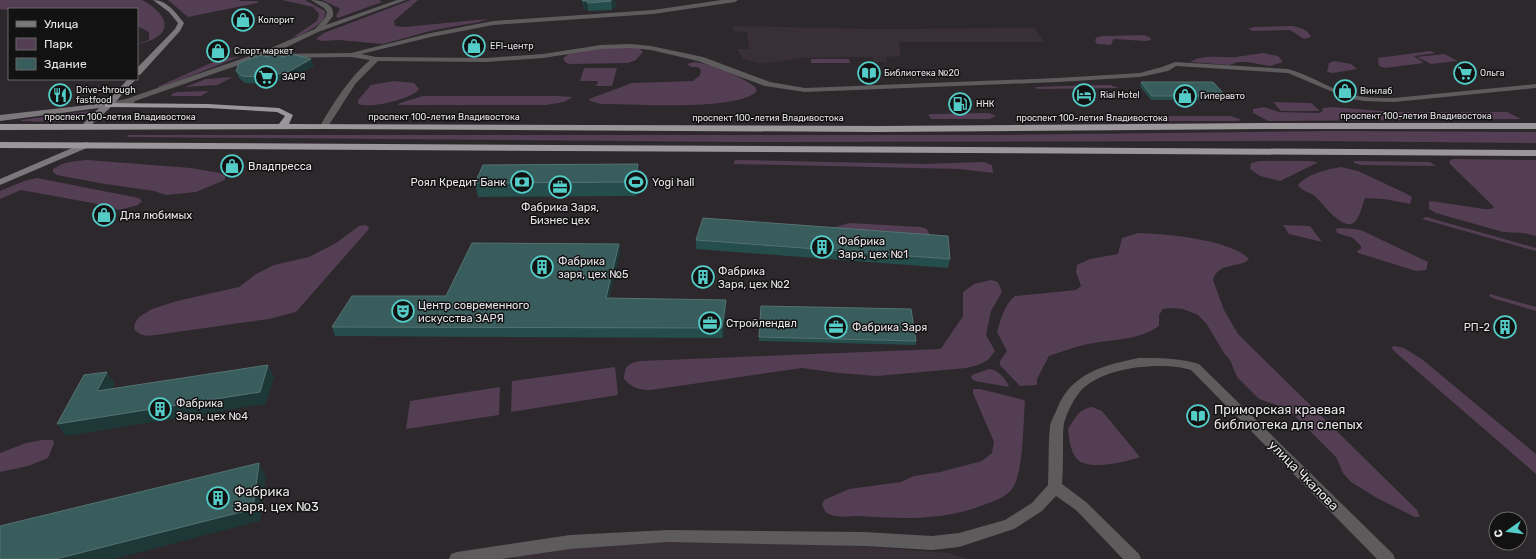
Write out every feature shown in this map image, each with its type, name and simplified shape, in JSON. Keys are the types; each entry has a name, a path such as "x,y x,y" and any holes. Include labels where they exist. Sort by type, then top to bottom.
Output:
{"highway":[{"path":"108,105 208,106 279,110 289,115 288,119 281,127"},
{"name":"проспект 100-летия Владивостока","path":"0,127 324,126 901,129 1263,126 1536,126"},
{"path":"0,144 1536,153"}],"main road":[{"path":"138,72 150,57 178,30 181,23 171,11 156,0"},
{"path":"85,126 108,105 131,80"},
{"path":"0,118 108,105"},
{"path":"0,182 86,145"}],"street":[{"path":"314,0 330,8 331,13 327,20 316,31"},
{"path":"108,105 131,101 130,100 256,56 316,31 403,0"},
{"path":"351,55 431,35 493,23 653,12 735,0"},
{"path":"256,56 351,55 376,59 502,60 543,56 601,47 642,47 700,59 778,87 805,90 970,84 1114,76 1151,73 1175,64 1282,70 1297,73 1345,96 1378,100 1394,100 1536,86"},
{"path":"324,126 350,85 364,68 376,59"},
{"name":"улица Чкалова","path":"1055,487 1057,425 1065,405 1075,389 1090,377 1124,365 1146,362 1186,364 1195,367 1208,379 1387,559"},
{"path":"457,559 570,542 668,536 864,539 932,543 959,540 1009,525 1037,507 1055,487 1081,506 1133,559"}],"shaded area":[{"path":"734,26 875,29 1035,28 1044,42 899,42 901,56 886,57 887,62 874,62 872,57 802,58 762,64 743,59 737,49 749,49 747,32 733,31"},
{"path":"644,532 948,553 969,559 513,559 521,551"}],"green space":[{"path":"0,0 142,0 152,6 159,13 165,26 163,32 158,37 138,44 149,40 149,32 138,26 138,8 0,9"},
{"path":"168,0 258,1 257,3 188,17"},
{"path":"282,0 305,0 325,11 324,18 309,31 293,37 317,21 319,14 313,7"},
{"path":"322,0 379,0 382,2 338,18 336,16 340,9"},
{"path":"411,0 418,0 394,21 395,26 404,27 488,19 434,30 383,44 339,40 322,41 316,39 324,33"},
{"path":"1293,26 1306,31 1311,37 1304,39 1290,30 1253,31 1248,29 1254,27"},
{"path":"1144,35 1151,38 1151,40 1115,39 1111,45 1097,44 1095,40 1097,37 1103,36"},
{"path":"602,48 639,48 643,52 636,60 628,63 570,64 566,63 563,59 575,52"},
{"path":"1430,51 1436,53 1414,56 1424,63 1385,68 1379,66 1378,58"},
{"path":"1263,53 1278,56 1283,62 1270,66 1247,62 1238,62 1229,65 1190,62 1206,57 1236,57"},
{"path":"1444,54 1458,61 1431,64 1417,57"},
{"path":"239,57 160,88 157,87 220,59"},
{"path":"811,59 849,59 850,63 811,63"},
{"path":"1334,61 1351,64 1357,69 1333,73 1327,72 1329,63"},
{"path":"694,62 708,65 735,75 756,88 756,92 745,98 728,102 683,105 601,104 590,101 589,99 632,83 693,81 700,75 701,70 698,67 691,67 687,64"},
{"path":"584,68 617,68 612,86 596,86 598,81 580,81"},
{"path":"233,77 217,85 185,87 206,79"},
{"path":"394,81 414,83 419,89 415,93 390,102 372,105 358,104 358,100 371,85"},
{"path":"1110,85 1119,88 1038,89 1034,87"},
{"path":"209,91 201,96 171,96 177,92"},
{"path":"423,96 573,97 564,102 546,105 398,105 400,103"},
{"path":"1273,102 1311,103 1320,111 1281,111"},
{"path":"1264,107 1279,112 1318,113 1322,112 1323,108 1332,107 1393,112 1507,112 1521,119 1268,121 1253,113 1253,109"},
{"path":"88,111 91,112 78,119 68,121 21,121 21,120"},
{"path":"989,113 996,116 990,119 931,119 928,115 931,114"},
{"path":"1102,115 1128,115 1136,118 1112,121 1099,117"},
{"path":"1162,116 1231,116 1240,119 1239,121 1164,121 1159,118"},
{"path":"1333,131 1536,132 1536,143 1313,141 745,142 127,137 128,135 993,135"},
{"path":"1453,159 1536,160 1536,236 1524,233 1503,232 1436,213 1429,209 1429,202 1431,201 1484,209 1491,209 1494,207 1450,164 1449,161"},
{"path":"87,160 191,168 220,173 225,176 225,180 196,192 166,195 154,191 57,175 53,172 53,169 65,163"},
{"path":"734,161 924,164 984,162 992,165 993,173 959,169 734,164"},
{"path":"1260,161 1310,161 1317,163 1280,181 1260,176 1250,169 1251,163"},
{"path":"1354,161 1430,162 1436,166 1361,165 1354,163"},
{"path":"1341,167 1358,171 1405,193 1412,197 1410,204 1384,199 1365,198 1358,217 1353,224 1341,222 1329,212 1316,197 1298,185 1312,175"},
{"path":"37,178 139,198 142,201 138,205 119,210 103,205 21,190 0,199 0,191 24,181"},
{"path":"1426,217 1536,248 1536,251 1422,219"},
{"path":"849,223 921,227 927,229 930,236 835,230 836,227"},
{"path":"1283,225 1310,226 1322,242 1289,234"},
{"path":"359,226 368,226 369,229 296,312 269,319 147,336 142,335 134,329 135,323 139,317 152,309 177,301 239,287 256,274 274,265 309,257 336,243"},
{"path":"1340,228 1363,231 1428,262 1426,270 1416,271 1358,253 1357,251 1361,249 1361,246 1353,238 1337,233 1336,229"},
{"path":"1138,233 1180,236 1213,242 1240,252 1249,259 1242,263 1223,268 1215,275 1213,280 1224,310 1238,334 1417,510 1420,517 1415,517 1377,498 1351,482 1343,473 1336,457 1288,409 1259,399 1237,377 1230,360 1224,353 1206,323 1198,315 1183,309 1163,309 1159,315 1159,326 1151,331 1134,337 1088,344 1049,356 1037,379 1037,385 1020,386 1000,365 1000,361 1007,351 997,332 1003,312 1011,300 1015,296 1076,290 1081,286 1076,272 1077,265 1090,259 1118,254 1122,238"},
{"path":"991,280 998,282 1002,292 991,311 986,335 995,351 988,360 978,365 966,368 877,376 802,368 651,390 636,388 624,379 625,371 628,366 632,363 640,361 940,349 963,316 963,292 974,284"},
{"path":"1490,294 1536,307 1536,311 1495,299 1489,296"},
{"path":"1395,346 1404,348 1423,360 1536,454 1536,474 1395,352 1391,347"},
{"path":"615,367 618,395 511,412 512,381"},
{"path":"992,369 1001,375 1009,387 975,381 971,378 972,375"},
{"path":"500,387 499,415 406,429 410,401"},
{"path":"973,389 980,389 1024,400 1025,402 1019,472 1016,482 1007,494 997,500 970,510 924,518 840,516 832,515 826,512 822,505 824,500 849,489 901,482 914,476 940,472 982,461 992,453 994,442 973,393"},
{"path":"1092,407 1102,411 1140,457 1117,463 1098,465 1082,463 1077,459 1071,448 1068,429 1080,412"},
{"path":"42,440 53,440 54,443 48,458 28,466 0,472 0,453 26,443"}],"building":[{"path":"582,0 611,1 588,3 587,1"},
{"path":"276,54 283,57 291,54 311,59 288,72 263,77 242,76 236,71 239,63 262,55 266,57"},
{"name":"Гиперавто","path":"1141,82 1213,82 1226,96 1152,96"},
{"path":"638,164 635,182 475,183 483,165"},
{"path":"703,218 948,236 950,259 696,240"},
{"path":"472,243 619,244 606,298 726,300 722,328 332,327 352,296 446,296"},
{"name":"Фабрика Заря","path":"761,306 911,309 916,341 759,337"},
{"path":"268,365 260,392 57,424 84,375 107,372 97,391"},
{"name":"Фабрика Заря, цех №3","path":"259,463 253,509 56,559 0,559 0,526"}],"place":[{"name":"Колорит","path":"243,20"},
{"name":"EFI-центр","path":"474,46"},
{"name":"Спорт маркет","path":"218,51"},
{"name":"Библиотека №20","path":"869,73"},
{"name":"Ольга","path":"1465,73"},
{"name":"ЗАРЯ","path":"266,77"},
{"name":"Винлаб","path":"1345,91"},
{"name":"Drive-through fastfood","path":"60,95"},
{"name":"Rial Hotel","path":"1084,95"},
{"name":"Гиперавто","path":"1185,96"},
{"name":"ННК","path":"960,104"},
{"name":"Владпресса","path":"232,166"},
{"name":"Роял Кредит Банк","path":"522,182"},
{"name":"Yogi hall","path":"636,182"},
{"name":"Фабрика Заря, Бизнес цех","path":"560,187"},
{"name":"Для любимых","path":"104,215"},
{"name":"Фабрика Заря, цех №1","path":"822,247"},
{"name":"Фабрика заря, цех №5","path":"542,267"},
{"name":"Фабрика Заря, цех №2","path":"703,277"},
{"name":"Центр современного искусства ЗАРЯ","path":"403,311"},
{"name":"Стройлендвл","path":"710,323"},
{"name":"Фабрика Заря","path":"836,327"},
{"name":"РП-2","path":"1505,327"},
{"name":"Фабрика Заря, цех №4","path":"160,409"},
{"name":"Приморская краевая библиотека для слепых","path":"1198,416"},
{"name":"Фабрика Заря, цех №3","path":"218,498"}]}
